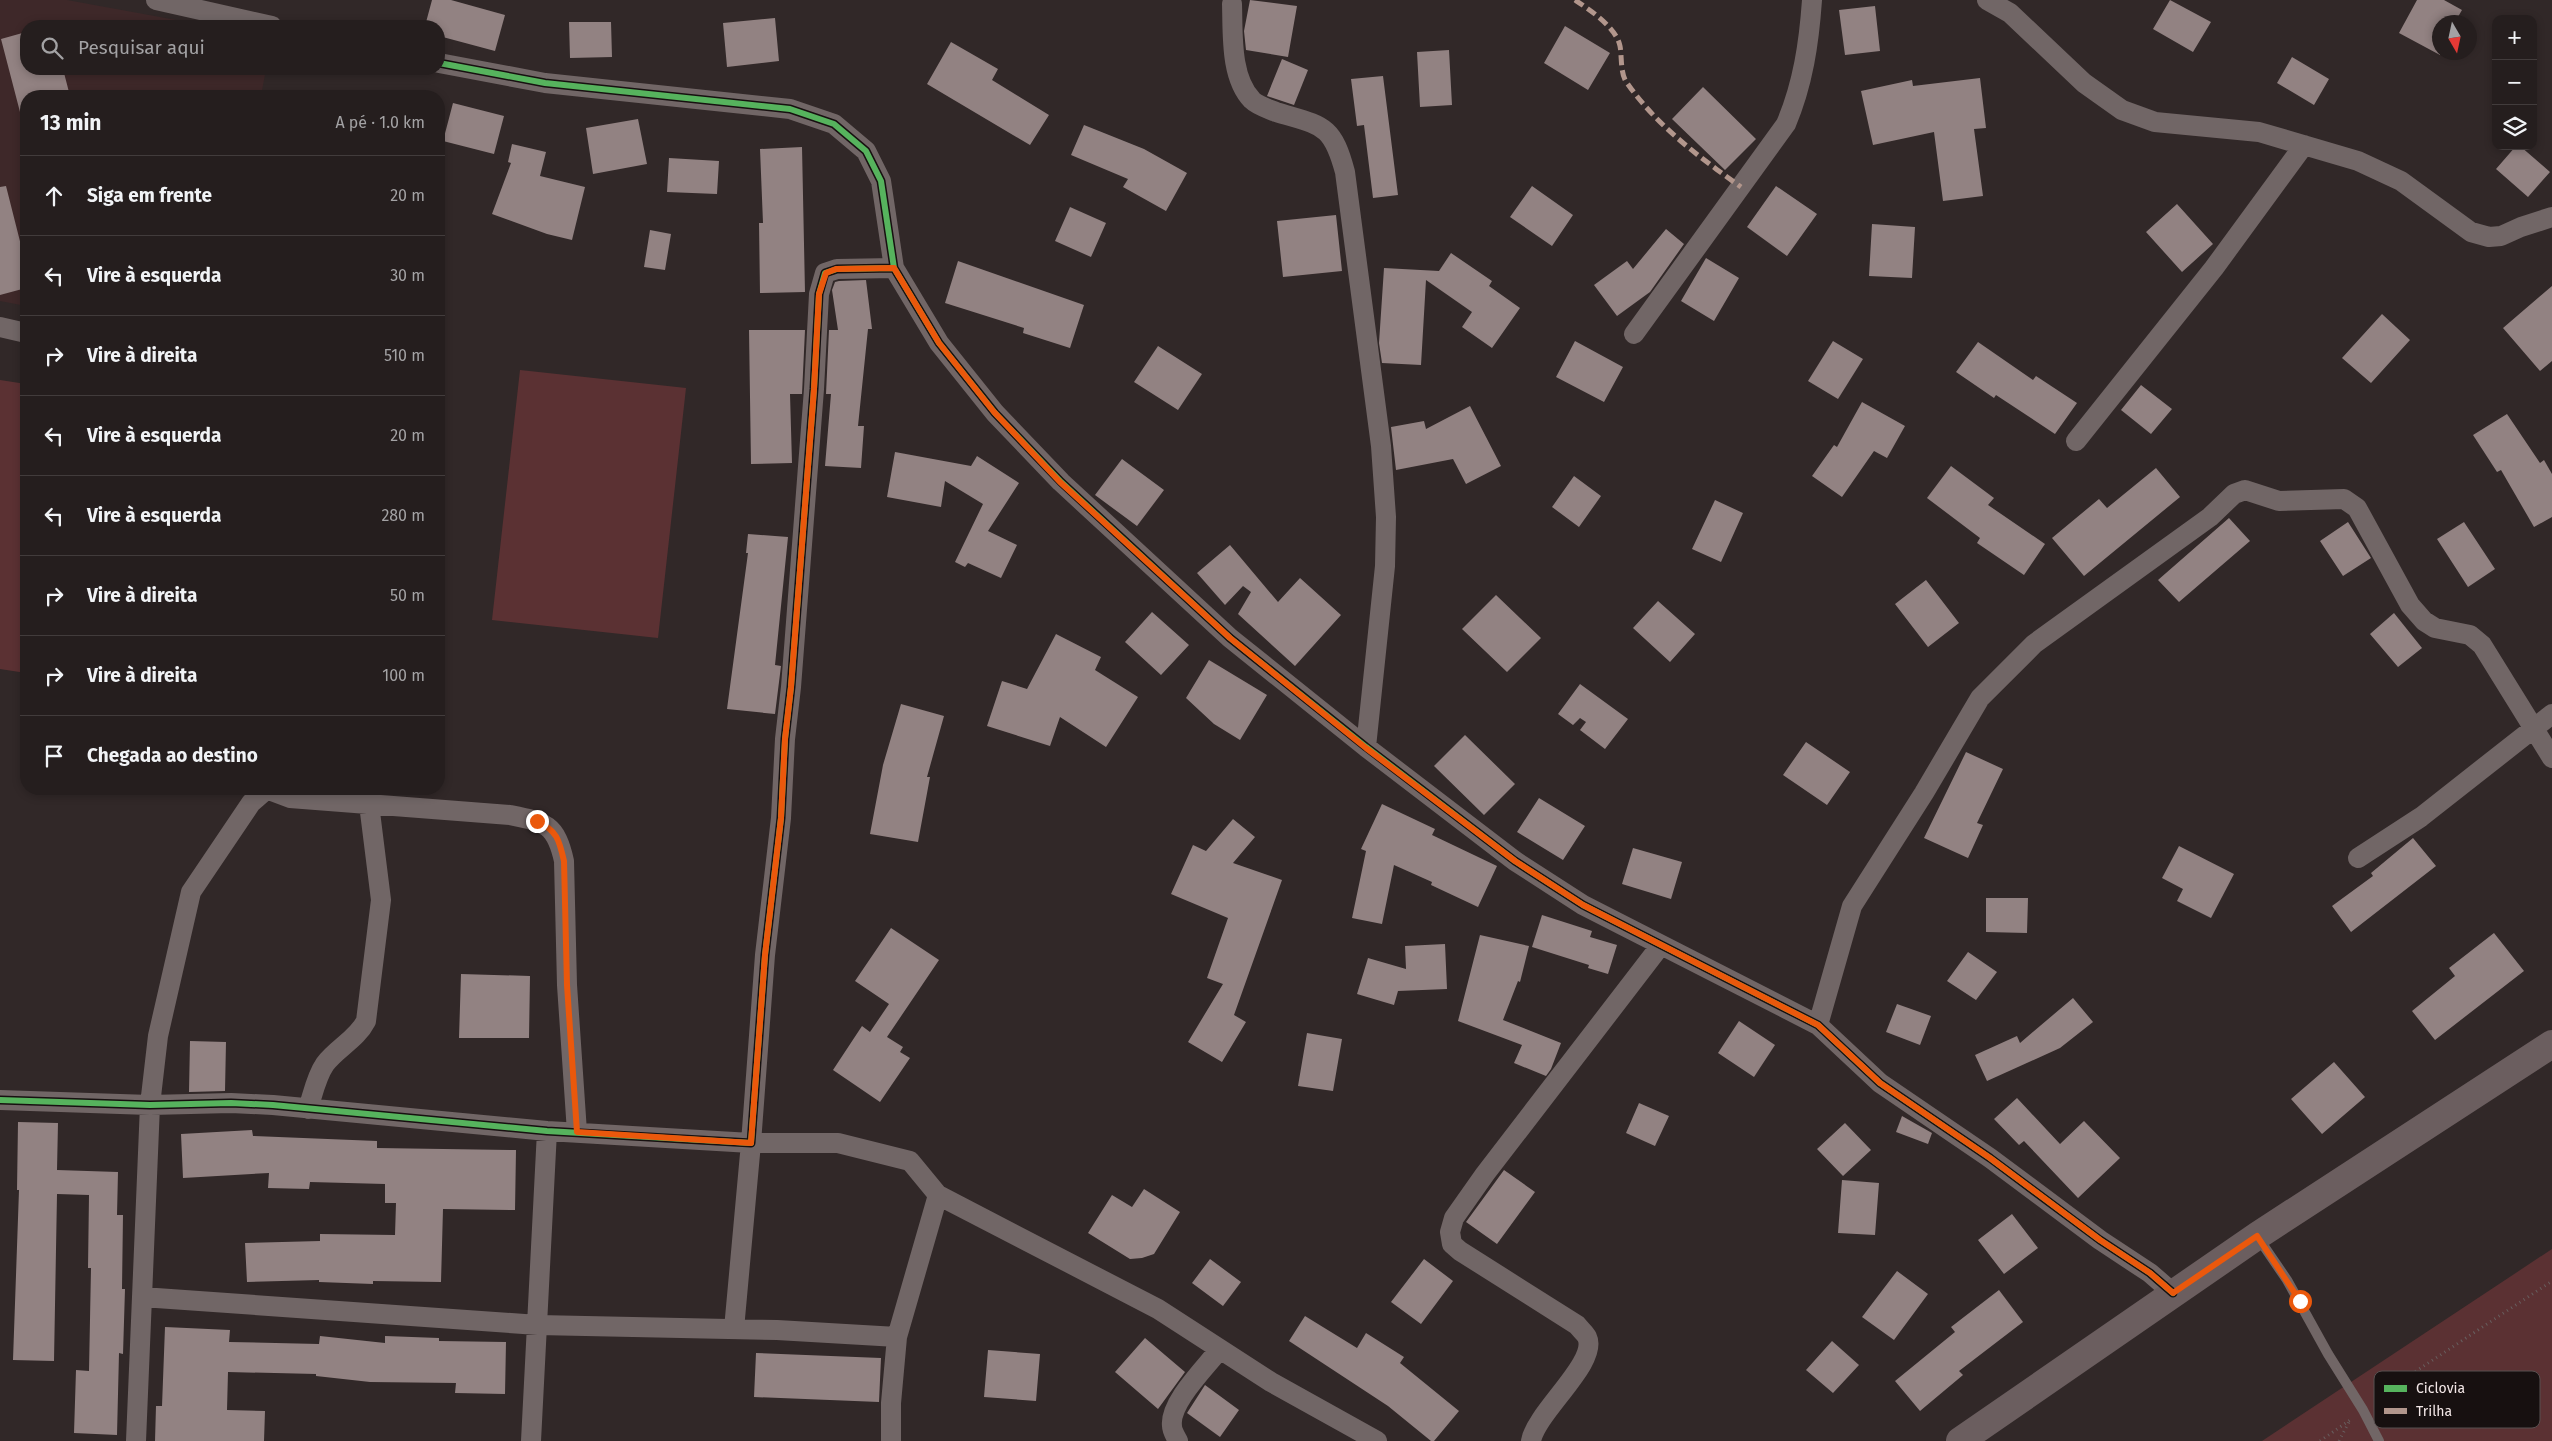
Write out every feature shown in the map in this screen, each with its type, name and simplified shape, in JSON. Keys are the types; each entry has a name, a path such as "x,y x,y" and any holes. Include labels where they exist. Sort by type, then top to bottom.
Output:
{"main road":[{"path":"1960,1441 2257,1236 2552,1044"}],"street":[{"path":"156,0 200,5 251,20"},
{"path":"1634,334 1786,124 1798,96 1804,68 1812,0"},
{"path":"1987,0 2010,13 2084,83 2122,110 2155,122 2259,132 2358,161 2401,181 2472,232 2489,237 2501,236 2552,217"},
{"path":"1232,4 1235,60 1243,84 1253,100 1267,109 1314,124 1330,133 1338,146 1345,172 1381,446 1386,517 1384,575 1366,748"},
{"path":"445,64 554,85 790,109 834,124 866,151 881,181 894,268 939,343 994,412 1060,482 1230,638 1366,748 1515,861 1583,905 1818,1025 1880,1083 1990,1158 2087,1230 2150,1273 2173,1293"},
{"path":"2076,441 2214,268 2304,144"},
{"path":"734,1329 751,1143 765,955 781,818 785,739 791,687 814,389 819,294 826,273 836,269 894,268"},
{"path":"0,327 20,332"},
{"path":"1818,1025 1852,906 1924,793 1980,698 2034,644 2210,518 2234,494 2245,490 2279,501 2344,499 2357,508 2410,605 2424,621 2435,628 2470,634 2482,645 2552,758"},
{"path":"2358,858 2421,817 2552,714"},
{"path":"136,1441 150,1106 158,1036 191,892 251,803 260,795"},
{"path":"282,795 290,798 510,816 537,821 552,828 560,842 564,861 567,985 577,1132"},
{"path":"308,1109 319,1074 325,1064 358,1034 366,1021 381,900 369,804"},
{"path":"1531,1441 1539,1420 1584,1360 1589,1347 1587,1336 1577,1325 1460,1251 1452,1244 1450,1232 1454,1218 1485,1174 1661,945"},
{"path":"0,1100 150,1106 231,1103 547,1131 751,1143 838,1143 910,1161 938,1194 1158,1309 1271,1382 1376,1441"},
{"path":"531,1441 547,1131"},
{"path":"891,1441 891,1403 897,1337 907,1295 938,1194"},
{"path":"142,1297 538,1325 734,1329 897,1337"},
{"path":"1178,1441 1172,1427 1172,1415 1179,1400 1219,1350"}],"lane":[{"path":"2257,1236 2288,1280 2328,1354 2363,1410 2379,1441"}],"path":[{"path":"2416,1371 2552,1281"},
{"path":"2320,1441 2374,1401"},
{"path":"2339,1441 2350,1420"}],"shaded area":[{"path":"0,0 67,0 176,20 20,20 20,75 265,75 262,90 20,90 20,305 0,301"},
{"path":"520,370 686,388 658,638 492,620"},
{"path":"0,380 20,383 20,672 0,669"},
{"path":"2552,1249 2552,1441 2262,1441"}],"building":[{"path":"432,0 451,0 505,15 495,51 445,38 445,20 427,20"},
{"path":"1250,0 1297,6 1288,57 1246,50 1244,31"},
{"path":"2170,0 2211,22 2193,52 2153,29"},
{"path":"2417,0 2444,0 2462,10 2459,15 2432,15 2432,51 2399,33"},
{"path":"1875,6 1880,51 1845,55 1839,10"},
{"path":"775,18 779,61 727,67 723,23"},
{"path":"569,22 611,22 612,57 570,58"},
{"path":"1565,26 1610,53 1588,90 1544,63"},
{"path":"20,34 20,75 65,75 68,90 20,90 20,112 1,39"},
{"path":"951,42 998,69 992,80 1049,115 1030,145 927,84"},
{"path":"1449,50 1452,105 1420,107 1417,52"},
{"path":"2292,57 2329,79 2314,105 2277,83"},
{"path":"1282,59 1308,70 1294,105 1267,96"},
{"path":"1383,76 1398,195 1373,198 1364,125 1357,126 1351,79"},
{"path":"1980,78 1986,128 1974,129 1983,196 1943,201 1934,132 1873,145 1861,91 1912,80 1913,86"},
{"path":"1703,87 1756,139 1725,170 1672,119"},
{"path":"453,103 504,116 494,154 445,142 445,133"},
{"path":"638,119 647,164 593,174 586,128"},
{"path":"1084,125 1144,149 1187,173 1166,211 1123,187 1128,179 1071,155"},
{"path":"512,144 546,152 540,176 585,187 572,240 547,234 492,214 511,163 508,162"},
{"path":"802,147 805,292 760,293 759,223 763,223 760,149"},
{"path":"2513,150 2525,150 2550,172 2528,197 2496,169"},
{"path":"669,158 719,161 717,194 667,192"},
{"path":"6,186 20,241 20,290 0,295 0,187"},
{"path":"1532,186 1573,215 1552,246 1510,217"},
{"path":"1776,186 1817,214 1787,256 1747,227"},
{"path":"2177,204 2213,244 2182,272 2146,232"},
{"path":"1070,207 1106,223 1091,257 1055,241"},
{"path":"1336,215 1342,271 1283,277 1277,221"},
{"path":"1872,224 1915,227 1912,278 1869,276"},
{"path":"1666,229 1684,244 1650,292 1617,316 1594,285 1627,261 1633,269"},
{"path":"650,230 671,234 665,270 644,267"},
{"path":"1451,253 1492,281 1489,286 1520,308 1492,348 1462,327 1472,312 1426,280 1421,365 1382,363 1379,343 1384,268 1439,271"},
{"path":"1706,258 1739,278 1714,321 1681,301"},
{"path":"958,261 1084,305 1070,348 1023,333 1024,328 945,303"},
{"path":"866,280 872,329 868,329 858,426 864,426 861,468 825,466 831,394 826,394 829,330 838,330 832,290 835,282"},
{"path":"2552,286 2552,361 2540,371 2503,328"},
{"path":"2382,314 2410,340 2371,383 2342,358"},
{"path":"749,330 805,330 802,394 790,394 792,463 751,464"},
{"path":"1575,341 1623,367 1604,402 1556,377"},
{"path":"1833,341 1863,359 1838,399 1808,381"},
{"path":"1978,342 2033,380 2036,376 2077,403 2055,434 1996,395 1994,398 1956,372"},
{"path":"1158,346 1202,374 1178,410 1134,382"},
{"path":"2141,385 2172,409 2151,434 2121,410"},
{"path":"1862,402 1905,426 1887,458 1874,451 1842,497 1812,476 1834,445 1837,447"},
{"path":"1470,406 1501,466 1466,484 1453,459 1396,470 1391,427 1424,421 1426,429"},
{"path":"2507,414 2540,463 2544,460 2552,474 2552,517 2534,527 2501,470 2497,472 2473,435"},
{"path":"895,452 971,466 977,456 1019,483 988,531 1017,545 1001,578 968,563 965,567 955,562 983,504 945,481 941,507 887,497"},
{"path":"1122,459 1164,490 1137,526 1095,495"},
{"path":"1951,466 1994,498 1988,505 2045,544 2024,575 1977,543 1980,538 1927,498"},
{"path":"2156,468 2180,497 2084,576 2052,538 2099,499 2107,508"},
{"path":"1574,476 1601,496 1579,527 1552,507"},
{"path":"1715,500 1743,513 1721,562 1692,549"},
{"path":"2229,518 2250,541 2179,602 2158,580"},
{"path":"2348,522 2371,558 2343,576 2320,541"},
{"path":"2464,522 2495,569 2468,587 2437,539"},
{"path":"748,534 788,537 775,665 781,666 775,714 727,709 748,553 746,553"},
{"path":"1230,545 1278,602 1300,578 1341,615 1295,666 1238,614 1251,592 1243,586 1225,605 1197,573"},
{"path":"1926,580 1959,623 1928,647 1895,604"},
{"path":"1496,595 1541,638 1507,672 1462,629"},
{"path":"1658,601 1695,634 1670,662 1633,628"},
{"path":"1152,612 1189,645 1161,675 1125,642"},
{"path":"2394,613 2422,648 2398,667 2370,634"},
{"path":"1056,634 1101,657 1095,670 1138,697 1106,747 1060,717 1050,746 987,726 1002,681 1027,689"},
{"path":"1209,660 1267,695 1240,740 1214,724 1186,698"},
{"path":"1580,684 1628,719 1605,749 1580,730 1586,722 1580,718 1573,725 1558,714"},
{"path":"901,704 944,716 927,777 930,777 918,842 870,834 883,765"},
{"path":"1465,735 1515,784 1484,815 1434,766"},
{"path":"1806,742 1850,772 1827,805 1783,775"},
{"path":"1966,752 2003,769 1977,823 1983,825 1968,858 1924,838"},
{"path":"1539,798 1585,826 1563,860 1517,832"},
{"path":"1382,804 1435,829 1432,835 1497,866 1478,907 1431,885 1432,882 1394,865 1382,924 1352,918 1366,851 1361,849"},
{"path":"1233,819 1255,837 1233,863 1282,880 1234,1015 1246,1022 1222,1062 1188,1042 1223,984 1207,978 1228,918 1171,894 1193,845 1206,851"},
{"path":"2413,838 2436,866 2351,932 2332,906 2373,876 2371,873"},
{"path":"2179,846 2234,874 2211,918 2177,901 2183,889 2162,878"},
{"path":"1633,848 1682,862 1671,899 1622,884"},
{"path":"1986,898 2028,898 2027,933 1986,932"},
{"path":"1542,915 1592,931 1590,937 1617,945 1608,974 1588,968 1589,965 1532,947"},
{"path":"891,928 939,960 887,1037 903,1047 900,1052 910,1058 880,1102 833,1070 862,1026 870,1032 889,1004 855,981"},
{"path":"2494,933 2524,971 2435,1040 2412,1011 2455,976 2449,968"},
{"path":"1480,935 1529,946 1520,982 1518,981 1503,1020 1561,1043 1551,1069 1546,1076 1514,1063 1522,1045 1458,1021"},
{"path":"1445,944 1447,989 1398,991 1394,1005 1357,994 1368,958 1406,969 1405,946"},
{"path":"1968,952 1997,972 1976,1000 1947,981"},
{"path":"461,974 530,976 529,1038 459,1038"},
{"path":"2073,998 2093,1022 2060,1048 1987,1081 1975,1055 2017,1036 2020,1043"},
{"path":"1897,1004 1931,1016 1920,1045 1886,1032"},
{"path":"1739,1021 1775,1045 1754,1077 1718,1053"},
{"path":"1307,1033 1342,1039 1333,1091 1298,1086"},
{"path":"190,1041 226,1042 225,1091 189,1092"},
{"path":"2334,1062 2365,1097 2322,1134 2291,1099"},
{"path":"2017,1098 2060,1144 2084,1121 2120,1158 2078,1198 2024,1141 2019,1145 1994,1119"},
{"path":"1639,1103 1669,1116 1655,1146 1626,1133"},
{"path":"1902,1116 1932,1133 1928,1144 1896,1132"},
{"path":"18,1122 58,1123 57,1170 118,1172 117,1215 123,1215 122,1289 125,1289 123,1354 119,1353 117,1435 74,1433 76,1370 89,1371 91,1268 88,1268 89,1195 57,1194 54,1361 13,1360 19,1190 17,1190"},
{"path":"1845,1123 1871,1150 1843,1176 1817,1149"},
{"path":"252,1130 253,1136 377,1141 377,1148 516,1150 515,1210 443,1209 441,1282 373,1281 373,1284 319,1282 319,1280 247,1282 245,1243 320,1241 320,1234 395,1235 396,1203 385,1203 385,1184 310,1182 309,1189 268,1188 269,1173 183,1178 181,1134"},
{"path":"1504,1170 1535,1192 1497,1244 1466,1222"},
{"path":"1842,1180 1879,1183 1875,1235 1838,1233"},
{"path":"1144,1189 1180,1212 1154,1254 1130,1259 1088,1233 1112,1195 1132,1207"},
{"path":"2012,1214 2038,1248 2004,1274 1978,1240"},
{"path":"1210,1259 1241,1282 1223,1306 1192,1283"},
{"path":"1424,1259 1453,1281 1421,1324 1391,1302"},
{"path":"1897,1271 1928,1294 1894,1340 1862,1317"},
{"path":"1999,1290 2023,1322 1959,1371 1963,1375 1920,1411 1895,1381 1955,1332 1951,1327"},
{"path":"1305,1316 1357,1348 1366,1333 1404,1357 1400,1363 1459,1411 1434,1441 1431,1441 1388,1406 1289,1341"},
{"path":"165,1327 230,1330 229,1342 319,1344 320,1336 385,1343 385,1336 439,1338 439,1341 506,1342 505,1394 455,1393 456,1383 370,1382 316,1376 316,1374 228,1372 227,1410 265,1411 264,1441 155,1441 156,1406 162,1406"},
{"path":"1145,1338 1185,1372 1158,1409 1115,1372"},
{"path":"1832,1341 1859,1365 1833,1393 1806,1370"},
{"path":"988,1350 1040,1354 1036,1401 984,1397"},
{"path":"756,1353 881,1358 879,1402 754,1397"},
{"path":"1205,1385 1239,1410 1220,1437 1187,1413"}],"marked path":[{"path":"1575,0 1602,20 1618,39 1625,79 1639,99 1680,140 1741,187"}],"cycle path":[{"path":"445,64 545,83 790,109 834,124 866,151 881,181 894,268 939,343 995,413 1061,482 1230,638 1366,747 1515,861 1583,905 1818,1025 1880,1083 1990,1158 2100,1240 2150,1273 2173,1293"},
{"path":"0,1100 150,1105 231,1103 273,1105 547,1131 751,1143 765,955 781,818 785,739 791,687 814,389 819,294 825,273 837,269 894,268"}],"route":[{"path":"537,821 552,828 560,842 564,861 567,985 577,1132 751,1143 765,955 781,818 785,739 791,687 814,389 819,294 826,273 836,269 894,268 939,343 994,412 1060,482 1134,552 1230,638 1366,748 1515,861 1583,905 1818,1025 1880,1083 1990,1158 2125,1258 2150,1273 2173,1293 2257,1236 2288,1280 2300,1301"}]}
